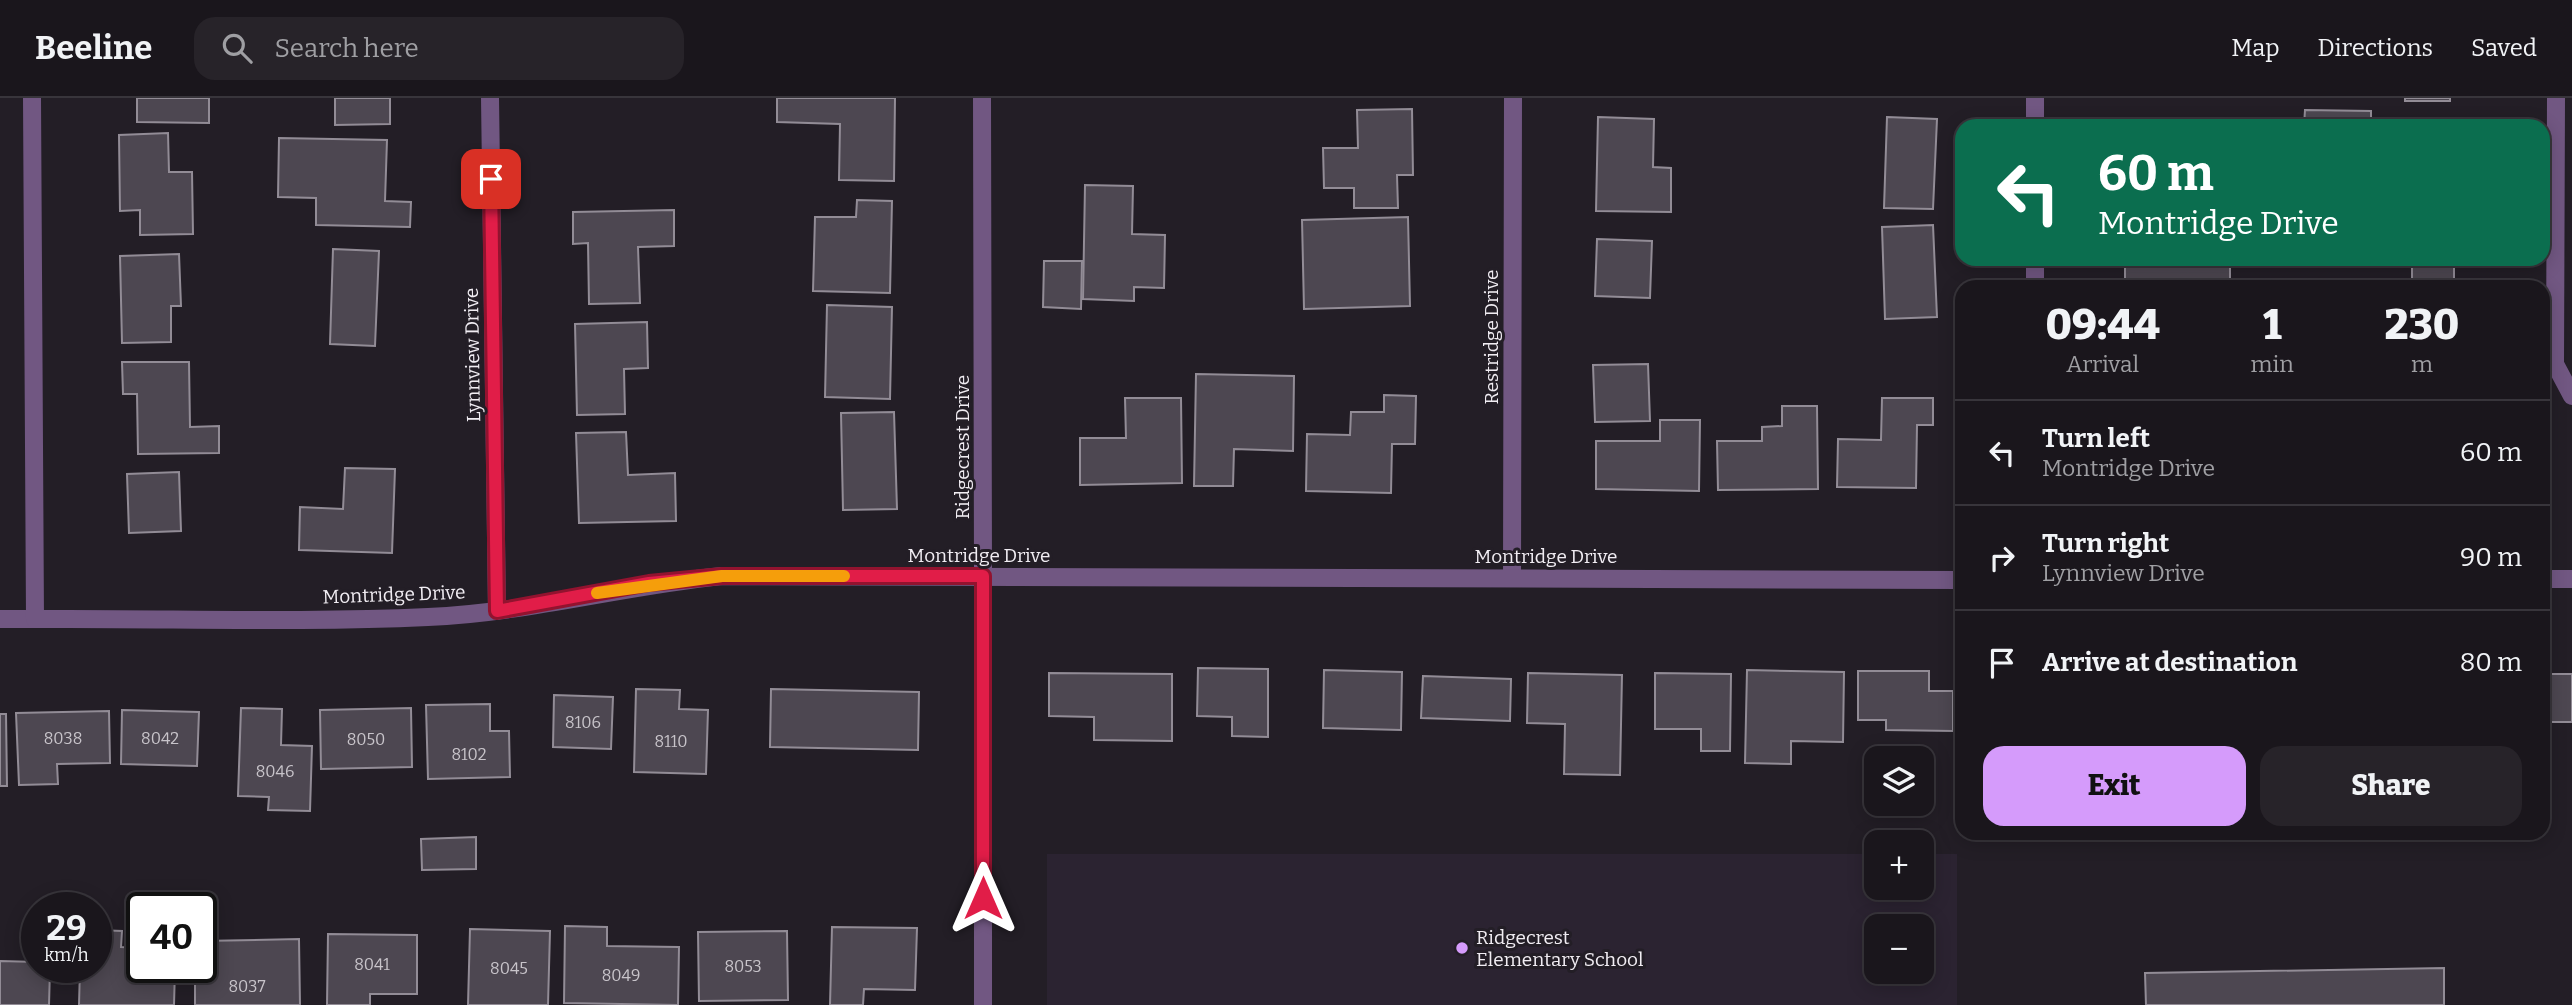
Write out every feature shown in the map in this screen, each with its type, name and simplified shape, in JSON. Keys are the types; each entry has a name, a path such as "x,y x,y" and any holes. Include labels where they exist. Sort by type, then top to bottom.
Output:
{"street":[{"path":"32,98 35,619"},
{"name":"Lynnview Drive","path":"490,98 497,611"},
{"name":"Ridgecrest Drive","path":"982,98 983,1005"},
{"name":"Restridge Drive","path":"1512,576 1513,98"},
{"path":"2035,98 2035,119"},
{"path":"2556,98 2555,364 2572,396"},
{"name":"Montridge Drive","path":"0,619 428,617 497,611 649,583 722,576 1512,576 1955,580"},
{"path":"2550,579 2572,579"}],"shaded area":[{"name":"Ridgecrest Elementary School","path":"1047,854 1864,854 1864,900 1934,900 1934,854 1957,854 1957,1005 1047,1005"}],"building":[{"path":"137,98 209,98 209,123 137,122"},
{"path":"335,98 390,98 390,124 335,125"},
{"path":"777,98 895,98 894,181 839,180 840,124 777,122"},
{"path":"2405,98 2450,98 2450,101 2405,101"},
{"path":"1412,109 1413,175 1397,175 1398,208 1354,208 1354,188 1324,188 1323,148 1358,148 1357,110"},
{"path":"2305,110 2371,111 2371,119 2304,119"},
{"path":"1598,117 1654,119 1653,167 1671,168 1671,212 1596,211"},
{"path":"1887,117 1937,119 1933,209 1884,208"},
{"path":"168,133 169,172 192,172 193,234 140,235 140,210 120,211 119,135"},
{"path":"279,138 387,140 385,201 411,202 410,227 316,225 316,198 278,197"},
{"path":"1085,185 1133,186 1132,234 1165,235 1164,288 1134,287 1134,301 1083,299"},
{"path":"857,200 892,201 890,293 813,291 815,217 856,217"},
{"path":"674,210 674,246 638,247 640,303 589,304 588,243 573,244 573,212"},
{"path":"1408,217 1410,306 1304,309 1302,220"},
{"path":"1933,225 1937,317 1885,319 1882,227"},
{"path":"1597,239 1652,241 1650,298 1595,296"},
{"path":"333,249 379,251 375,346 330,344"},
{"path":"179,254 181,306 171,306 171,342 122,343 120,256"},
{"path":"1044,261 1082,261 1081,309 1043,307"},
{"path":"2125,266 2230,266 2230,280 2125,280"},
{"path":"2412,266 2454,266 2454,280 2412,280"},
{"path":"827,305 892,307 890,399 825,397"},
{"path":"647,322 648,368 624,369 625,414 577,415 575,324"},
{"path":"122,362 189,362 190,427 219,426 219,453 138,454 137,394 123,394"},
{"path":"1648,364 1650,421 1595,422 1593,365"},
{"path":"1196,374 1294,376 1293,451 1234,449 1233,486 1194,486"},
{"path":"1384,395 1416,396 1415,444 1392,444 1391,493 1306,491 1307,434 1350,435 1351,412 1384,412"},
{"path":"1125,398 1181,398 1182,483 1080,485 1080,438 1126,438"},
{"path":"1882,398 1933,398 1933,425 1917,425 1916,488 1837,487 1838,439 1881,440"},
{"path":"1782,406 1817,406 1818,489 1718,490 1717,441 1762,441 1762,427 1782,426"},
{"path":"894,412 897,509 843,510 841,413"},
{"path":"1660,420 1700,420 1699,491 1596,489 1596,441 1660,441"},
{"path":"626,432 628,475 675,473 676,521 579,523 576,433"},
{"path":"345,468 395,469 392,553 299,550 300,507 343,509"},
{"path":"179,472 181,531 129,533 127,474"},
{"path":"1198,668 1268,669 1268,737 1232,736 1232,717 1197,716"},
{"path":"1324,670 1402,672 1401,730 1323,728"},
{"path":"1747,670 1844,672 1843,742 1791,741 1791,764 1745,763"},
{"path":"1858,671 1929,671 1929,691 1953,691 1953,731 1886,730 1886,720 1858,720"},
{"path":"1049,673 1172,674 1172,741 1094,740 1094,717 1049,716"},
{"path":"1528,673 1622,675 1620,775 1564,774 1565,724 1527,723"},
{"path":"1655,673 1731,674 1730,751 1701,751 1701,729 1655,729"},
{"path":"2550,674 2572,674 2572,722 2550,722"},
{"path":"1423,676 1511,679 1510,721 1421,718"},
{"path":"636,689 680,690 679,709 708,710 706,774 634,772"},
{"path":"771,689 919,692 918,750 770,747"},
{"path":"554,695 613,697 611,749 553,747"},
{"path":"490,704 490,731 509,731 510,777 428,779 426,705"},
{"path":"241,708 282,709 281,745 312,746 310,811 268,810 269,797 238,796"},
{"path":"411,708 412,767 321,769 320,710"},
{"path":"122,710 199,712 197,766 121,764"},
{"path":"109,711 110,763 57,764 58,784 19,785 16,713"},
{"path":"0,714 6,714 7,786 0,786"},
{"path":"476,837 476,869 422,870 421,839"},
{"path":"565,926 607,927 607,946 679,947 678,1005 564,1003"},
{"path":"832,927 917,928 915,990 864,989 863,1005 830,1005"},
{"path":"470,929 550,931 548,1005 468,1005"},
{"path":"112,931 122,931 121,947 126,947 126,983 175,983 174,1005 79,1005 80,983 112,983"},
{"path":"787,931 788,1000 699,1001 698,932"},
{"path":"328,934 417,935 417,994 370,994 370,1005 327,1005"},
{"path":"299,939 300,1005 195,1005 195,983 217,983 217,941"},
{"path":"0,961 21,962 21,983 50,983 49,1005 0,1005"},
{"path":"2444,968 2444,1005 2146,1005 2145,973"}],"slow traffic":[{"path":"597,593 649,583 722,576 844,576"}],"place":[{"name":"Ridgecrest Elementary School","path":"1462,948"}],"route":[{"path":"491,179 497,611 649,583 722,576 983,576 983,898"}]}
